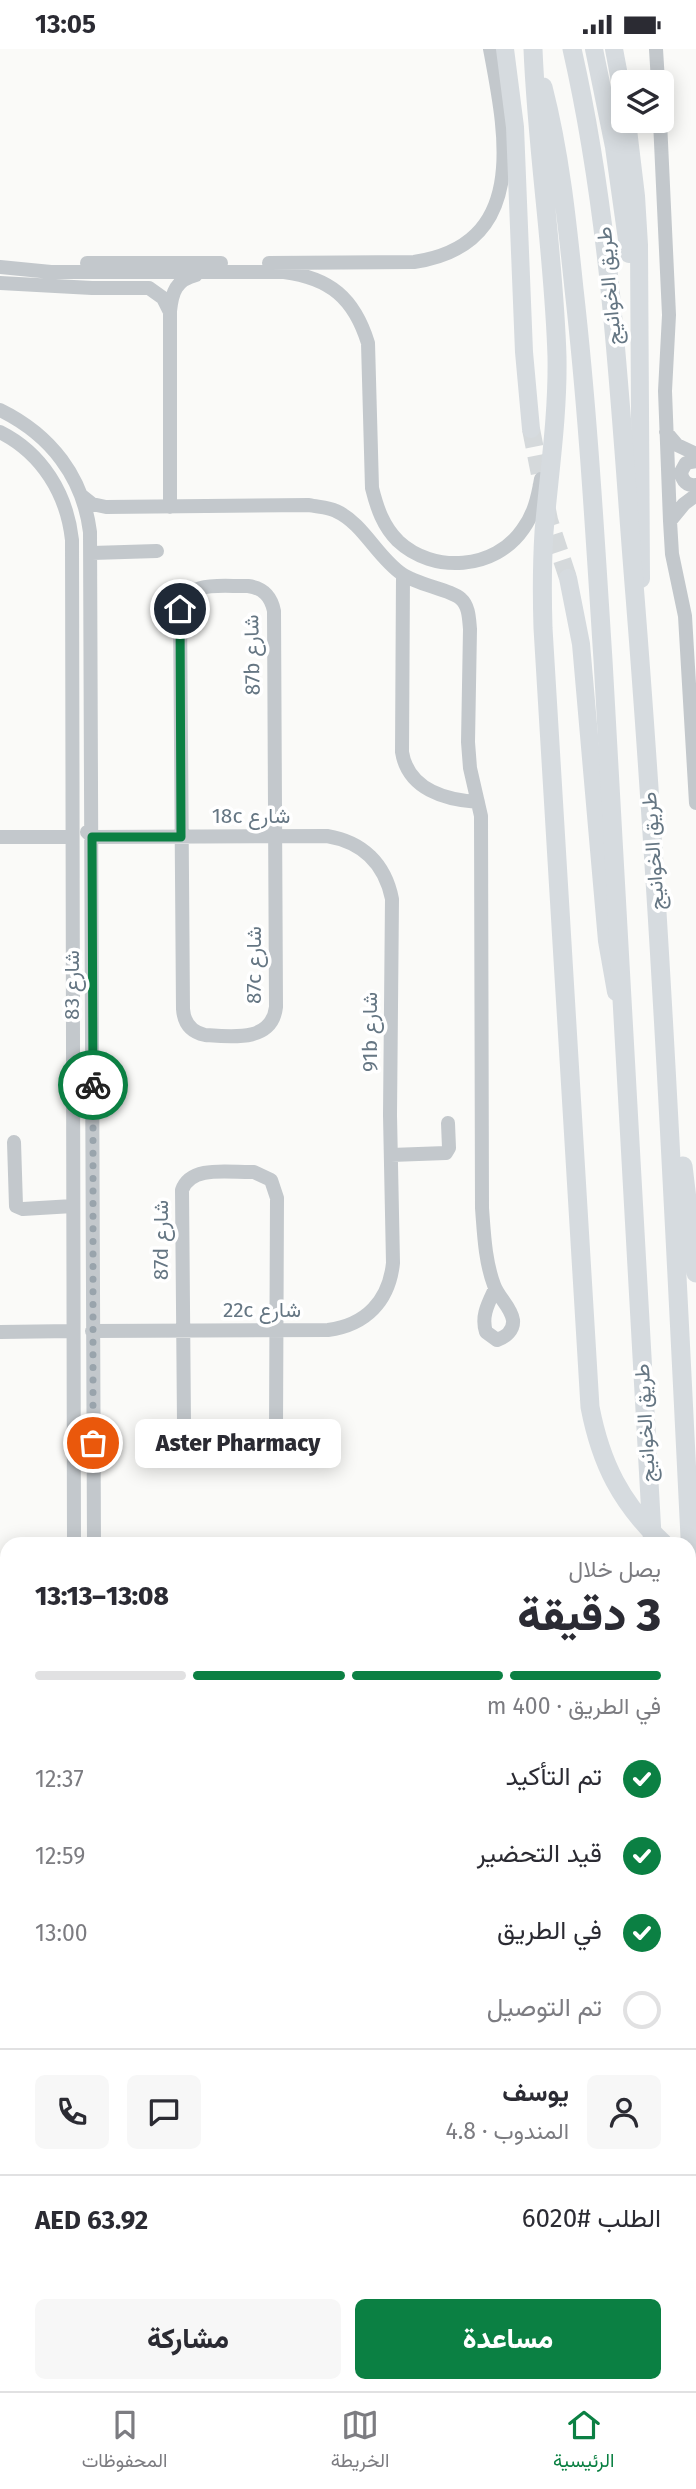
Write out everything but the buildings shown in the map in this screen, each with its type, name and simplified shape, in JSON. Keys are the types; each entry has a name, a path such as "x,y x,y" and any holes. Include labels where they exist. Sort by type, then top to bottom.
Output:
{"highway":[{"path":"533,49 535,107 555,317 557,382 555,434 542,563 543,628 588,1380 595,1434 603,1459 629,1507 657,1537"},
{"name":"طريق الخوانيج","path":"533,49 556,147 585,388 618,916 652,1537"},
{"name":"طريق الخوانيج","path":"572,49 601,200 639,645 663,1009 690,1537"},
{"path":"663,1009 696,1273"}],"main road":[{"path":"505,49 514,127 524,352 531,429"},
{"path":"594,49 616,160 639,344"},
{"path":"614,49 618,70"},
{"path":"628,133 639,245 642,527 639,645"},
{"path":"568,579 580,644 607,941 621,1010"}],"street":[{"path":"0,266 414,263 444,256 469,240 488,220 495,208 503,181 501,130 490,49"},
{"path":"656,49 657,70"},
{"path":"661,133 669,332 665,391 670,521 674,561 685,616 696,803"},
{"path":"0,266 51,272 284,272 322,282 338,292 352,307 362,324 368,343 372,488 376,508 385,526 398,541 414,553 432,560 462,563 491,556 508,545 522,531 532,514 555,434"},
{"path":"170,507 171,297 181,281 208,273"},
{"path":"0,283 149,288 163,298 170,311"},
{"name":"شارع 83","path":"0,410 34,431 52,447 73,475 82,496 92,553 94,1537"},
{"name":"شارع 83","path":"0,432 29,452 56,485 67,512 73,555 74,1537"},
{"path":"666,432 677,445 696,454"},
{"path":"696,461 686,463 681,472 684,482 696,485"},
{"path":"670,521 678,509 696,495"},
{"path":"82,496 92,503 106,507 309,505 335,511 362,533 402,575 420,584 453,593 463,600 468,610 470,629 470,768 481,828 482,1208 484,1241 495,1289"},
{"path":"90,532 98,514 106,507"},
{"path":"92,553 157,551"},
{"path":"402,575 404,763 425,788 439,796 478,802"},
{"name":"87b شارع","path":"181,837 181,602 197,588 248,586 263,590 274,611 274,837"},
{"path":"72,754 80,752 82,757 83,824 92,837"},
{"name":"18c شارع","path":"92,837 327,836"},
{"name":"91b شارع","path":"327,836 340,838 362,848 379,865 390,887 392,899 393,1263"},
{"path":"0,837 72,837"},
{"name":"87c شارع","path":"181,837 183,1015 189,1026 199,1034 243,1035 259,1033 266,1029 275,1015 274,837"},
{"path":"391,1155 446,1153 449,1148 448,1123"},
{"path":"14,1142 16,1206 23,1209 73,1206"},
{"name":"87d شارع","path":"182,1331 183,1186 198,1174 254,1173 271,1180 276,1191 276,1331"},
{"name":"22c شارع","path":"92,1331 328,1330 353,1324 374,1310 392,1276 393,1263"},
{"path":"182,1331 185,1430 200,1445 228,1448 263,1444 269,1441 276,1430 276,1331"},
{"path":"0,1332 73,1332"}],"tunnel":[{"path":"531,429 549,520 568,578"}],"way so far":[{"path":"93,1085 93,1443"}],"place":[{"name":"Aster Pharmacy","path":"93,1443"}],"route":[{"path":"93,1085 92,837 181,837 180,609"}]}
